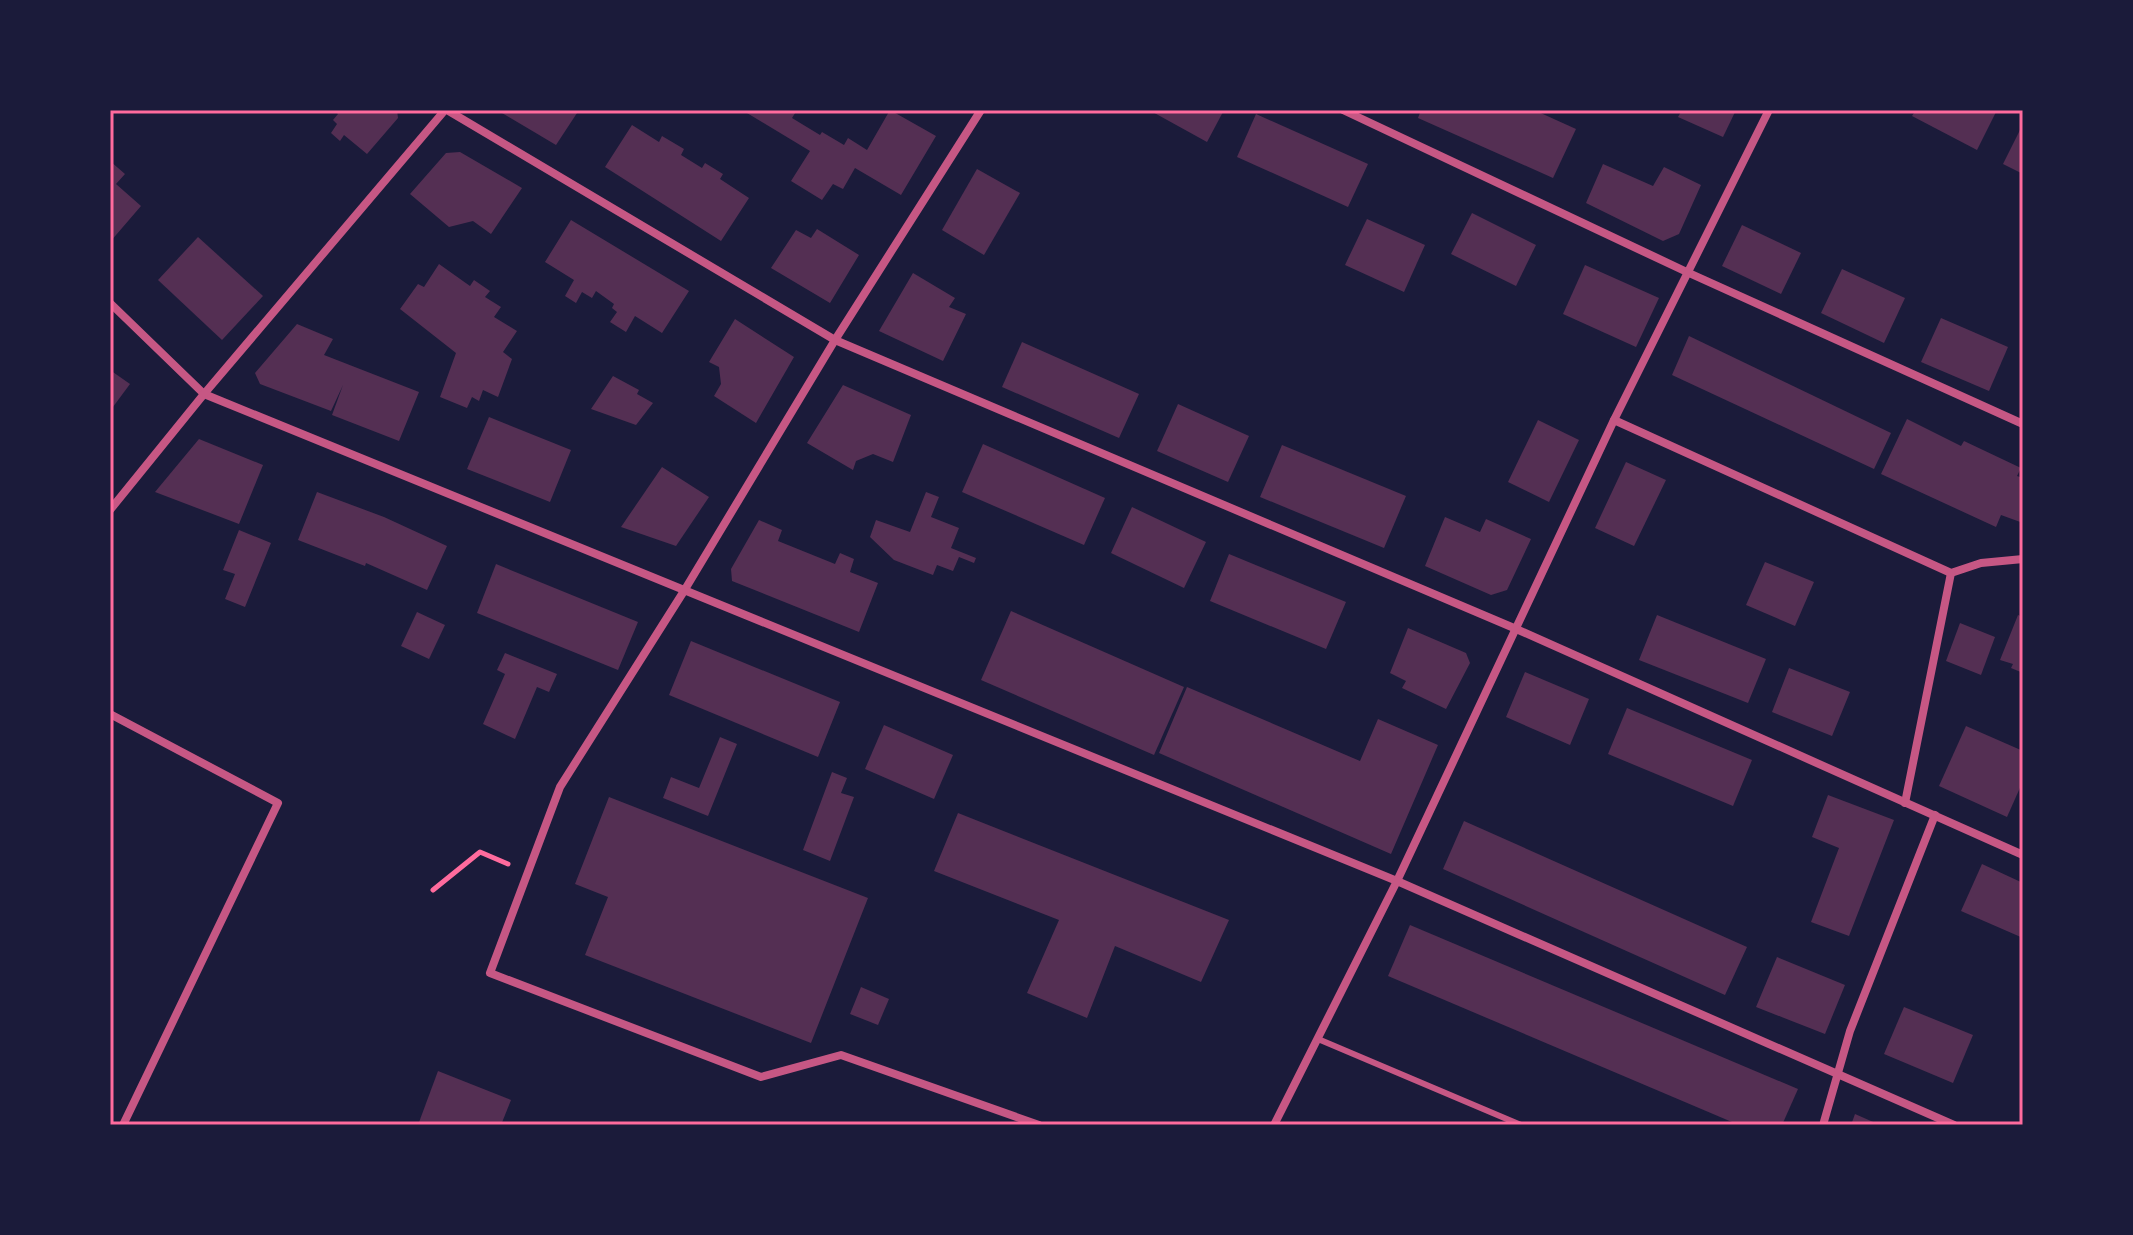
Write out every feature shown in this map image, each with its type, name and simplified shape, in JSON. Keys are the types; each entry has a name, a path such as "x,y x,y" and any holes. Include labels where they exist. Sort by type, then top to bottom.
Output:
{"street":[{"path":"110,510 204,394 446,110 835,340 1514,628 2023,855"},
{"path":"981,110 835,340 684,591 560,787 490,973 761,1077 841,1055 1039,1125"},
{"path":"1343,110 1689,273 2023,424"},
{"path":"1274,1125 1397,881 1614,420 1769,110"},
{"path":"110,303 204,394 1397,881 1954,1125"},
{"path":"1614,420 1951,573 1981,563 2023,559"},
{"path":"1905,803 1951,573"},
{"path":"110,714 278,803 123,1125"},
{"path":"1823,1125 1850,1031 1935,815"}],"lane":[{"path":"1318,1039 1521,1125"}],"path":[{"path":"433,890 480,852 528,873"}],"building":[{"path":"334,110 397,110 398,118 367,154 344,135 340,141 331,133 337,124 333,120 338,114"},
{"path":"497,110 579,110 556,145"},
{"path":"742,110 797,110 792,118 820,135 822,132 844,145 848,138 867,150 890,110 936,136 901,195 855,168 843,189 833,184 822,200 791,181 810,151"},
{"path":"1149,110 1224,110 1207,142"},
{"path":"1421,110 1534,110 1576,129 1553,178 1418,118"},
{"path":"1682,110 1736,110 1723,137 1678,117"},
{"path":"1916,110 1997,110 1977,150 1912,116"},
{"path":"1256,114 1368,164 1348,207 1237,157"},
{"path":"2023,124 2023,174 2003,164"},
{"path":"632,125 659,142 662,136 684,149 681,155 702,168 705,163 723,174 720,179 749,198 721,241 605,167"},
{"path":"460,152 522,188 491,234 473,221 449,227 410,194 446,153"},
{"path":"110,161 125,174 116,184 141,206 110,242"},
{"path":"1603,164 1653,186 1664,167 1701,185 1679,234 1663,241 1586,203"},
{"path":"977,169 1020,193 984,255 942,230"},
{"path":"1472,213 1536,245 1516,286 1451,254"},
{"path":"1367,219 1425,245 1404,292 1345,265"},
{"path":"571,220 689,291 662,333 635,316 626,332 610,322 617,312 612,308 614,304 596,291 592,298 582,292 576,303 565,296 574,280 545,262"},
{"path":"1742,225 1801,253 1781,294 1722,266"},
{"path":"817,229 859,255 830,303 771,268 796,230 811,238"},
{"path":"198,237 263,296 222,340 158,280"},
{"path":"439,264 470,286 474,280 490,291 485,297 501,307 494,317 517,331 503,352 512,359 498,397 483,390 479,401 472,397 467,408 440,397 456,353 400,309 418,284 424,287"},
{"path":"1585,265 1659,298 1636,347 1563,314"},
{"path":"1842,269 1905,298 1884,343 1821,313"},
{"path":"913,273 955,298 949,307 966,314 943,361 879,331"},
{"path":"1941,318 2008,347 1989,391 1921,362"},
{"path":"735,319 794,357 756,423 714,396 721,384 719,367 709,362"},
{"path":"297,324 333,339 324,355 419,392 399,441 332,415 343,385 331,411 260,384 255,373"},
{"path":"1689,336 1891,433 1874,469 1672,375"},
{"path":"1022,342 1139,394 1119,438 1002,387"},
{"path":"110,370 130,384 110,411"},
{"path":"613,376 639,390 637,394 653,403 636,425 591,409"},
{"path":"843,385 911,415 893,462 873,454 856,461 853,470 807,443"},
{"path":"1178,404 1249,436 1228,482 1157,451"},
{"path":"489,417 571,450 550,502 467,469"},
{"path":"1907,419 1961,446 1964,441 2021,468 2017,476 2023,478 2023,523 2001,515 1996,527 1881,474"},
{"path":"1538,420 1579,440 1549,502 1508,482"},
{"path":"199,439 263,465 239,524 155,492"},
{"path":"983,444 1105,498 1084,545 962,492"},
{"path":"1282,445 1406,496 1384,548 1260,497"},
{"path":"1626,462 1666,480 1634,546 1595,528"},
{"path":"662,467 709,497 676,546 621,527"},
{"path":"317,492 384,517 447,546 427,590 366,563 365,566 298,540"},
{"path":"926,492 939,497 931,517 959,528 951,548 976,558 974,563 959,557 953,571 937,565 933,575 894,560 870,537 876,520 910,532"},
{"path":"1132,507 1206,542 1184,588 1111,553"},
{"path":"1445,517 1480,532 1486,519 1531,539 1507,590 1491,595 1425,566"},
{"path":"759,520 782,530 778,541 835,564 840,553 854,559 850,572 878,583 859,632 732,581 731,569"},
{"path":"239,530 271,543 245,607 225,599 235,574 223,570"},
{"path":"1229,554 1346,602 1326,649 1210,601"},
{"path":"1765,562 1814,582 1795,626 1746,605"},
{"path":"496,564 638,622 618,670 477,613"},
{"path":"1011,611 1184,687 1154,755 981,680"},
{"path":"417,612 445,625 429,659 401,646"},
{"path":"1657,615 1766,659 1748,703 1639,660"},
{"path":"2018,615 2023,617 2023,673 2011,668 2013,664 2000,660"},
{"path":"1960,623 1995,637 1981,675 1946,661"},
{"path":"1408,628 1466,653 1470,663 1446,709 1402,688 1406,681 1390,673"},
{"path":"691,641 840,702 818,757 669,695"},
{"path":"505,653 557,674 549,692 537,687 515,739 483,724 505,674 497,670"},
{"path":"1789,668 1850,692 1832,736 1772,712"},
{"path":"1525,672 1589,699 1570,745 1506,717"},
{"path":"1187,687 1360,761 1378,719 1438,745 1391,854 1159,753"},
{"path":"1627,708 1752,760 1733,806 1608,754"},
{"path":"884,725 953,755 934,799 865,769"},
{"path":"1966,726 2023,751 2023,781 2007,817 1939,786"},
{"path":"720,737 737,744 708,816 663,798 671,777 699,788"},
{"path":"832,772 847,778 841,793 854,797 830,861 803,850"},
{"path":"1828,795 1894,820 1849,936 1811,922 1839,848 1812,837"},
{"path":"609,797 868,898 811,1043 585,955 608,897 575,884"},
{"path":"958,813 1229,920 1201,982 1115,946 1087,1018 1027,993 1059,920 934,871"},
{"path":"1464,821 1747,947 1725,995 1443,869"},
{"path":"1982,864 2023,883 2023,938 1961,911"},
{"path":"1410,925 1798,1089 1782,1125 1739,1125 1388,976"},
{"path":"1777,957 1845,985 1825,1034 1756,1007"},
{"path":"861,987 889,999 878,1025 850,1014"},
{"path":"1904,1007 1973,1035 1953,1083 1884,1054"},
{"path":"438,1071 511,1100 501,1125 418,1125"},
{"path":"1855,1114 1880,1125 1851,1125"}]}
